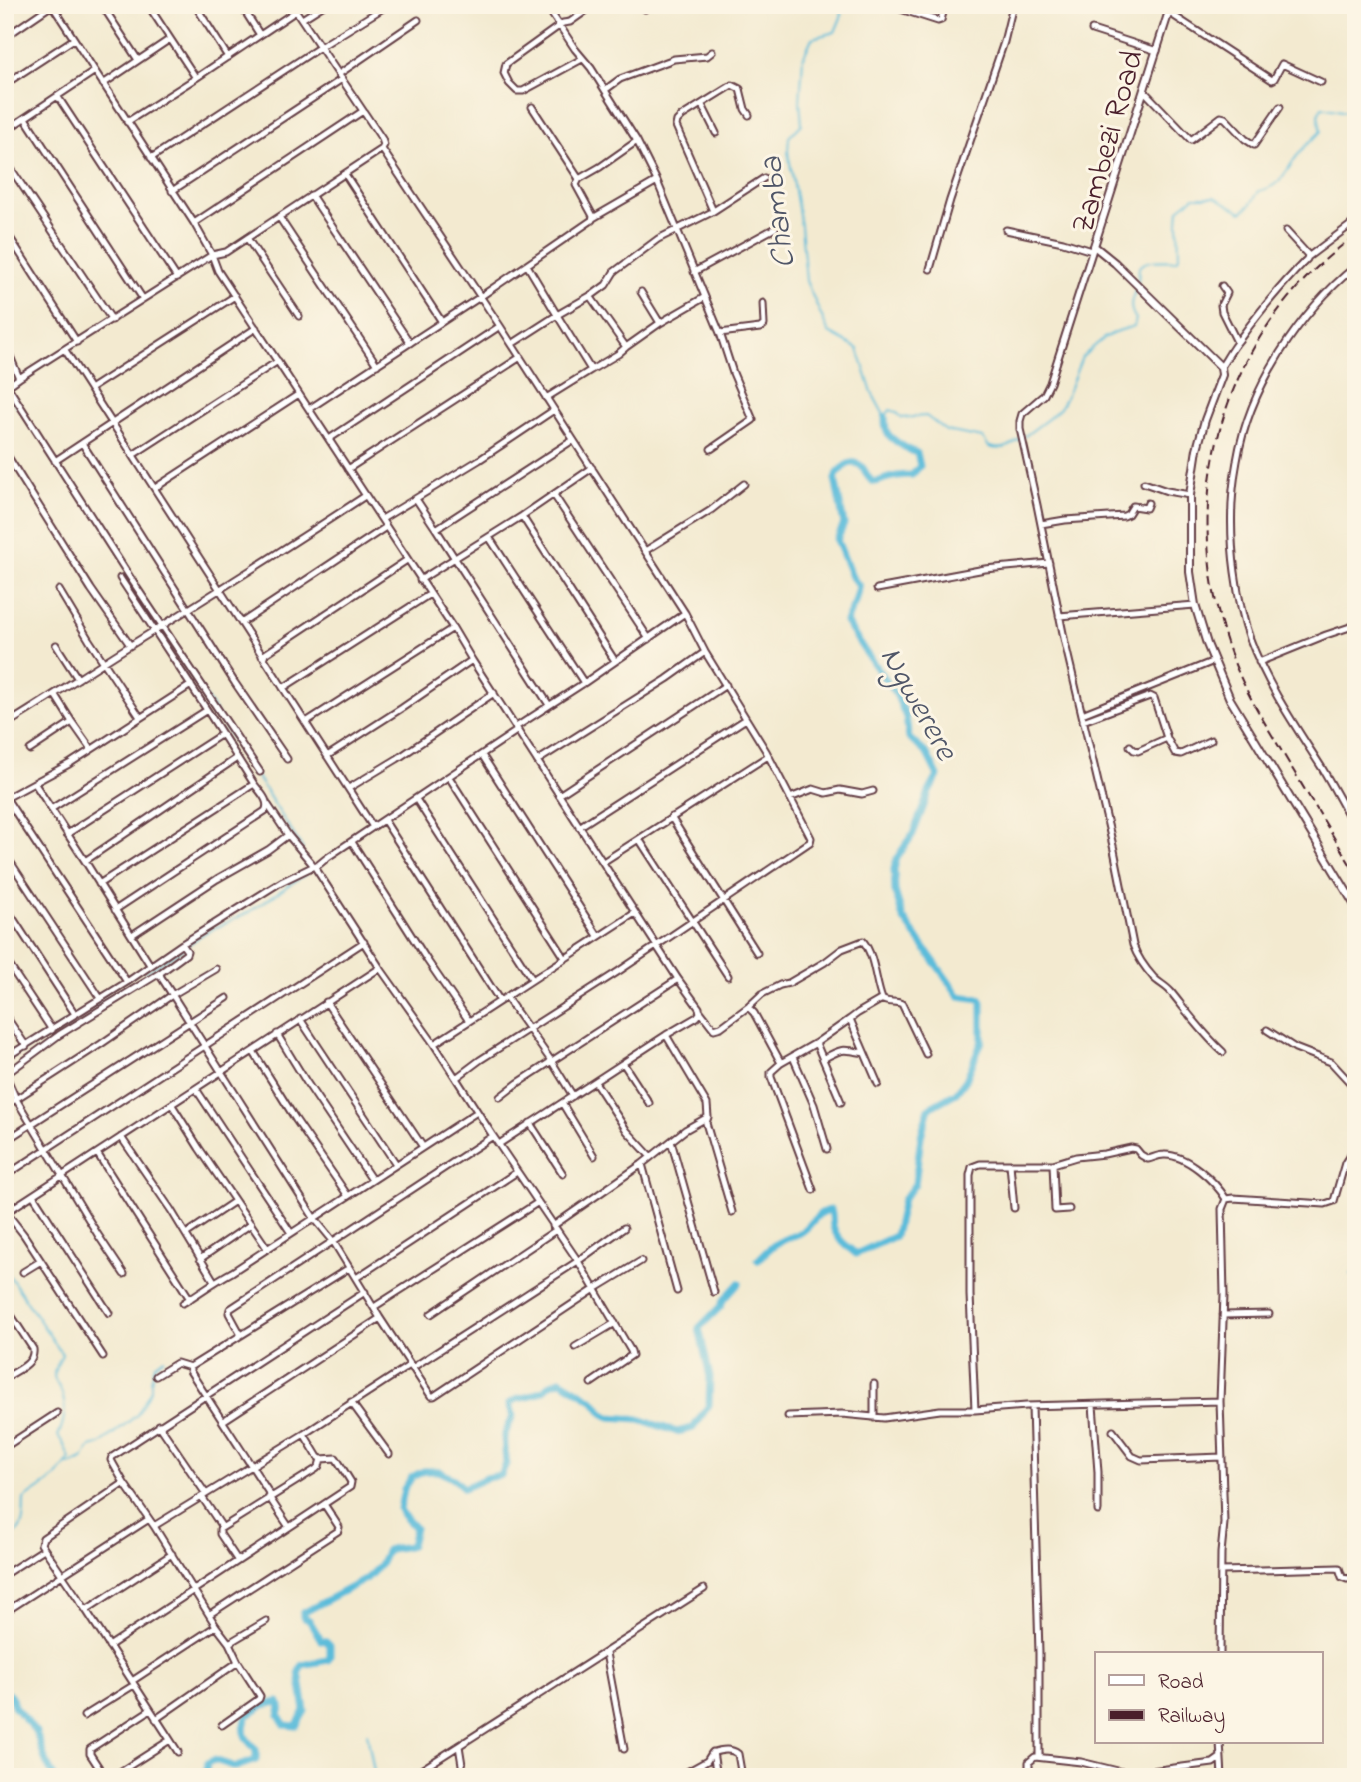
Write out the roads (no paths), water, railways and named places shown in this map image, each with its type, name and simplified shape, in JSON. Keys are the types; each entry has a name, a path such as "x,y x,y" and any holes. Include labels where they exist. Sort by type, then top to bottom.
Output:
{"main road":[{"name":"Zambezi Road","path":"1170,9 1093,249 1137,285 1221,367"},
{"path":"1221,367 1222,375 1197,449 1191,495 1190,572 1195,605 1207,644 1230,699 1356,907"},
{"path":"1355,1777 1356,1770"}],"street":[{"path":"5,37 52,5 194,223 218,271 453,628 678,979 714,1029 721,1027 762,994 789,983 842,949 863,941 882,999 902,1004 926,1054"},
{"path":"102,5 138,60"},
{"path":"148,5 197,78"},
{"path":"195,5 228,57"},
{"path":"241,5 260,35"},
{"path":"302,19 324,5"},
{"path":"151,158 388,5"},
{"path":"546,5 605,90 637,141 657,181 753,420 710,449"},
{"path":"582,58 528,90 517,91 504,73 506,64 563,23 570,22 594,5"},
{"path":"888,5 938,21 941,20 946,5"},
{"path":"930,269 950,200 1004,42 1013,5"},
{"path":"127,122 228,57 294,8 384,145 382,149 226,253 212,255 6,388 260,772"},
{"path":"1170,9 1272,80 1282,64 1321,82"},
{"path":"172,191 418,20"},
{"path":"1092,30 1157,51"},
{"path":"5,84 74,39"},
{"path":"103,83 170,39"},
{"path":"605,90 620,79 674,59 706,56 712,51"},
{"path":"5,131 95,71"},
{"path":"713,211 676,126 677,121 730,85 734,85 742,93 749,115"},
{"path":"1144,91 1191,140 1222,117 1254,145 1280,107"},
{"path":"58,97 177,278"},
{"path":"702,105 716,133"},
{"path":"532,107 579,179"},
{"path":"194,223 363,111"},
{"path":"25,118 143,299"},
{"path":"593,218 576,185 579,179 637,141"},
{"path":"382,149 512,344 685,613 705,652 766,751 811,841 456,1078"},
{"path":"5,160 112,320"},
{"path":"345,174 442,322"},
{"path":"512,344 591,296 606,285 614,272 658,239 713,211 764,178"},
{"path":"309,409 480,297 593,218 657,181"},
{"path":"311,195 410,343"},
{"path":"279,217 377,365"},
{"path":"1221,367 1283,283 1308,257 1356,221"},
{"path":"694,272 775,228"},
{"path":"5,230 77,342"},
{"path":"1006,230 1093,249 1050,383 1044,395 1022,414 1020,429 1059,617 1136,953 1155,979 1168,988 1223,1052"},
{"path":"1286,232 1295,239 1308,257"},
{"path":"247,238 299,316"},
{"path":"527,265 591,370"},
{"path":"1356,266 1316,304 1285,346 1264,381 1241,442 1232,502 1233,556 1241,610 1249,637 1268,681 1356,828"},
{"path":"1222,286 1227,293 1222,312 1237,342"},
{"path":"641,292 660,323"},
{"path":"90,389 235,296"},
{"path":"591,296 626,347"},
{"path":"547,398 618,354 660,323 705,297"},
{"path":"720,333 763,327 763,303"},
{"path":"328,439 500,326"},
{"path":"55,461 256,328"},
{"path":"5,344 19,378"},
{"path":"65,350 373,827"},
{"path":"348,468 519,358"},
{"path":"133,455 278,361"},
{"path":"155,488 299,394"},
{"path":"382,519 554,410"},
{"path":"436,529 573,440"},
{"path":"82,443 287,760"},
{"path":"5,453 91,589 130,645"},
{"path":"420,580 592,468"},
{"path":"1144,483 1191,495"},
{"path":"645,551 711,510 744,484"},
{"path":"554,495 649,639"},
{"path":"5,725 130,645 189,611 365,496"},
{"path":"416,499 549,705"},
{"path":"1041,524 1124,516 1133,506 1146,508 1148,503"},
{"path":"522,516 615,661"},
{"path":"241,623 386,527"},
{"path":"489,537 583,683"},
{"path":"262,656 407,560"},
{"path":"877,589 985,569 1049,563"},
{"path":"120,578 288,835 315,867 380,968 434,1044 578,1261 615,1323 632,1355 591,1383"},
{"path":"59,590 140,717"},
{"path":"283,688 430,594"},
{"path":"1059,617 1195,605"},
{"path":"5,1058 281,882 315,867 482,755 549,705 685,613"},
{"path":"1259,662 1356,625"},
{"path":"306,723 453,628"},
{"path":"57,645 78,679"},
{"path":"537,761 705,652"},
{"path":"327,755 472,660"},
{"path":"1083,717 1214,661"},
{"path":"127,982 6,799 191,685"},
{"path":"559,795 726,685"},
{"path":"349,788 494,694"},
{"path":"55,695 91,749"},
{"path":"1083,717 1153,696 1175,753 1179,755 1211,740"},
{"path":"51,809 207,710"},
{"path":"579,827 746,719"},
{"path":"30,750 72,722"},
{"path":"67,834 222,734"},
{"path":"1130,746 1136,751 1167,738"},
{"path":"482,755 598,936"},
{"path":"603,862 768,756"},
{"path":"85,861 237,758"},
{"path":"449,777 565,958"},
{"path":"34,784 150,965"},
{"path":"99,884 254,784"},
{"path":"790,798 813,789 825,793 840,790 862,794 873,791"},
{"path":"416,799 532,979"},
{"path":"115,910 265,811 268,805"},
{"path":"671,817 757,953"},
{"path":"384,820 500,1001"},
{"path":"132,935 288,835"},
{"path":"639,839 728,976"},
{"path":"352,842 469,1021"},
{"path":"5,854 100,998"},
{"path":"5,906 75,1014"},
{"path":"434,1044 635,913"},
{"path":"5,1176 364,942"},
{"path":"124,1273 16,1099 6,1076 59,1035 186,954 182,944"},
{"path":"5,959 51,1030"},
{"path":"103,1356 24,1235 6,1213 380,968"},
{"path":"5,1106 172,995 216,969"},
{"path":"160,973 188,1022 314,1218 333,1241 429,1394 434,1396 641,1261"},
{"path":"500,1097 678,979"},
{"path":"506,997 573,1096"},
{"path":"5,1142 227,998"},
{"path":"813,1190 771,1072 882,999"},
{"path":"326,1002 423,1147"},
{"path":"748,1007 754,1013 781,1063"},
{"path":"499,1144 697,1017 700,1011"},
{"path":"5,1015 26,1046"},
{"path":"300,1018 396,1164"},
{"path":"850,1019 878,1084"},
{"path":"1267,1030 1295,1048 1331,1062 1356,1089"},
{"path":"277,1034 372,1180"},
{"path":"666,1035 707,1104 706,1123 732,1212"},
{"path":"816,1043 841,1102"},
{"path":"823,1059 845,1049 864,1053"},
{"path":"253,1051 348,1196"},
{"path":"793,1057 814,1105 827,1149"},
{"path":"623,1063 649,1103"},
{"path":"595,1082 627,1131 651,1157"},
{"path":"196,1089 291,1233"},
{"path":"562,1103 594,1156"},
{"path":"172,1105 267,1248"},
{"path":"183,1303 477,1112"},
{"path":"431,1314 555,1228 685,1130 708,1117"},
{"path":"530,1124 563,1174"},
{"path":"241,1335 230,1309 493,1136"},
{"path":"121,1137 186,1234 214,1282"},
{"path":"671,1141 714,1292"},
{"path":"1226,1199 1325,1204 1334,1201 1345,1163 1356,1146"},
{"path":"975,1410 970,1295 972,1167 980,1164 1053,1164 1076,1157 1131,1148 1147,1159 1169,1155 1195,1167 1226,1199"},
{"path":"97,1153 190,1299"},
{"path":"642,1164 677,1291"},
{"path":"1010,1164 1014,1208"},
{"path":"1053,1164 1055,1210 1069,1209"},
{"path":"356,1278 517,1172"},
{"path":"33,1195 109,1313"},
{"path":"1220,1652 1221,1541 1224,1523 1220,1401 1223,1315 1222,1209 1226,1199"},
{"path":"186,1234 235,1201"},
{"path":"374,1307 537,1203"},
{"path":"200,1259 251,1224"},
{"path":"154,1526 578,1261 624,1228"},
{"path":"23,1272 41,1261"},
{"path":"156,1376 177,1363 190,1367 349,1268"},
{"path":"222,1725 260,1698 229,1643 124,1483 112,1457 365,1292"},
{"path":"5,1378 31,1361 34,1356 33,1349 6,1309"},
{"path":"1223,1315 1269,1314"},
{"path":"223,1421 380,1318"},
{"path":"575,1347 615,1323"},
{"path":"190,1367 190,1371 289,1527"},
{"path":"874,1384 874,1418"},
{"path":"788,1416 842,1414 884,1418 940,1410 1220,1401"},
{"path":"351,1402 389,1454"},
{"path":"1093,1405 1098,1511"},
{"path":"1032,1406 1039,1757"},
{"path":"5,1447 57,1413"},
{"path":"159,1425 222,1527"},
{"path":"1113,1431 1132,1456 1141,1460 1222,1457"},
{"path":"109,1646 352,1485 336,1458 318,1457 304,1434"},
{"path":"238,1561 220,1534 222,1527 316,1469 321,1464 321,1459"},
{"path":"124,1483 43,1538 41,1544 178,1752"},
{"path":"210,1614 338,1531 339,1527 324,1504"},
{"path":"5,1612 149,1519"},
{"path":"5,1574 44,1549"},
{"path":"86,1610 172,1554"},
{"path":"1221,1571 1339,1568 1342,1577 1356,1577"},
{"path":"410,1777 704,1590"},
{"path":"229,1643 266,1621"},
{"path":"83,1716 216,1626"},
{"path":"606,1653 624,1749"},
{"path":"156,1719 238,1662"},
{"path":"105,1777 90,1754 90,1749 150,1710"},
{"path":"112,1777 170,1740"},
{"path":"1220,1744 1222,1777"},
{"path":"458,1746 464,1777"},
{"path":"677,1777 707,1761 713,1752 725,1750 737,1752 742,1777"},
{"path":"713,1752 717,1777"},
{"path":"1029,1777 1029,1762 1039,1757 1136,1773 1213,1763 1220,1758"}],"waterway":[{"name":"Chamba","path":"838,5 842,15 835,32 812,38 803,58 800,102 802,124 789,137 788,151 801,226 806,281 829,333 858,349 872,393 885,417 890,410 902,418 926,416 946,431 983,438 989,447 998,449 1020,439"},
{"name":"Ngwerere","path":"1138,282 1139,267 1143,264 1177,260 1179,257 1179,209 1194,197 1215,197 1242,212 1259,191 1274,185 1284,176 1301,151 1321,131 1318,115 1322,107 1356,114"},
{"name":"Ngwerere","path":"1025,436 1060,408 1082,357 1104,338 1134,326 1136,319 1131,303 1137,287"},
{"path":"5,392 17,407"},
{"name":"Ngwerere","path":"758,1260 776,1244 805,1230 825,1211 831,1210 835,1231 856,1254 895,1236 903,1200 915,1184 921,1136 929,1108 956,1093 966,1080 982,1041 982,1002 980,999 959,996 903,918 895,891 894,869 897,858 913,834 938,776 927,754 909,738 906,717 897,696 846,622 859,586 852,577 837,540 844,524 835,479 845,466 852,463 862,467 874,482 912,475 920,466 917,453 888,434 885,417"},
{"path":"185,665 303,849"},
{"path":"187,946 201,935 249,912 306,874"},
{"path":"146,972 183,949"},
{"path":"5,1061 118,991"},
{"path":"5,1269 62,1354 54,1375 65,1408 58,1436 70,1459 56,1477 24,1499 22,1523 14,1535 5,1523"},
{"path":"1351,1274 1356,1278"},
{"name":"Ngwerere","path":"205,1777 207,1763 214,1760 236,1767 256,1760 256,1749 246,1738 244,1726 247,1716 264,1705 278,1702 281,1706 279,1716 285,1725 296,1726 305,1711 299,1672 302,1665 328,1660 330,1656 330,1645 321,1640 309,1620 303,1617 303,1613 366,1579 380,1565 387,1550 411,1545 415,1528 400,1509 404,1489 412,1477 424,1471 439,1471 464,1488 486,1478 501,1475 506,1464 504,1436 513,1416 509,1404 544,1390 560,1380 594,1401 603,1413 610,1417 639,1419 677,1432 693,1428 709,1405 710,1377 699,1328 739,1283"},
{"path":"65,1465 82,1459 91,1447 100,1444 137,1415 151,1390 155,1365 164,1358"},
{"name":"Ngwerere","path":"5,1691 36,1732 54,1777"},
{"path":"367,1733 375,1777"}],"railway":[{"path":"1356,235 1309,275 1271,321 1241,372 1221,427 1210,484 1208,543 1216,603 1239,674 1264,721 1356,874"}]}
